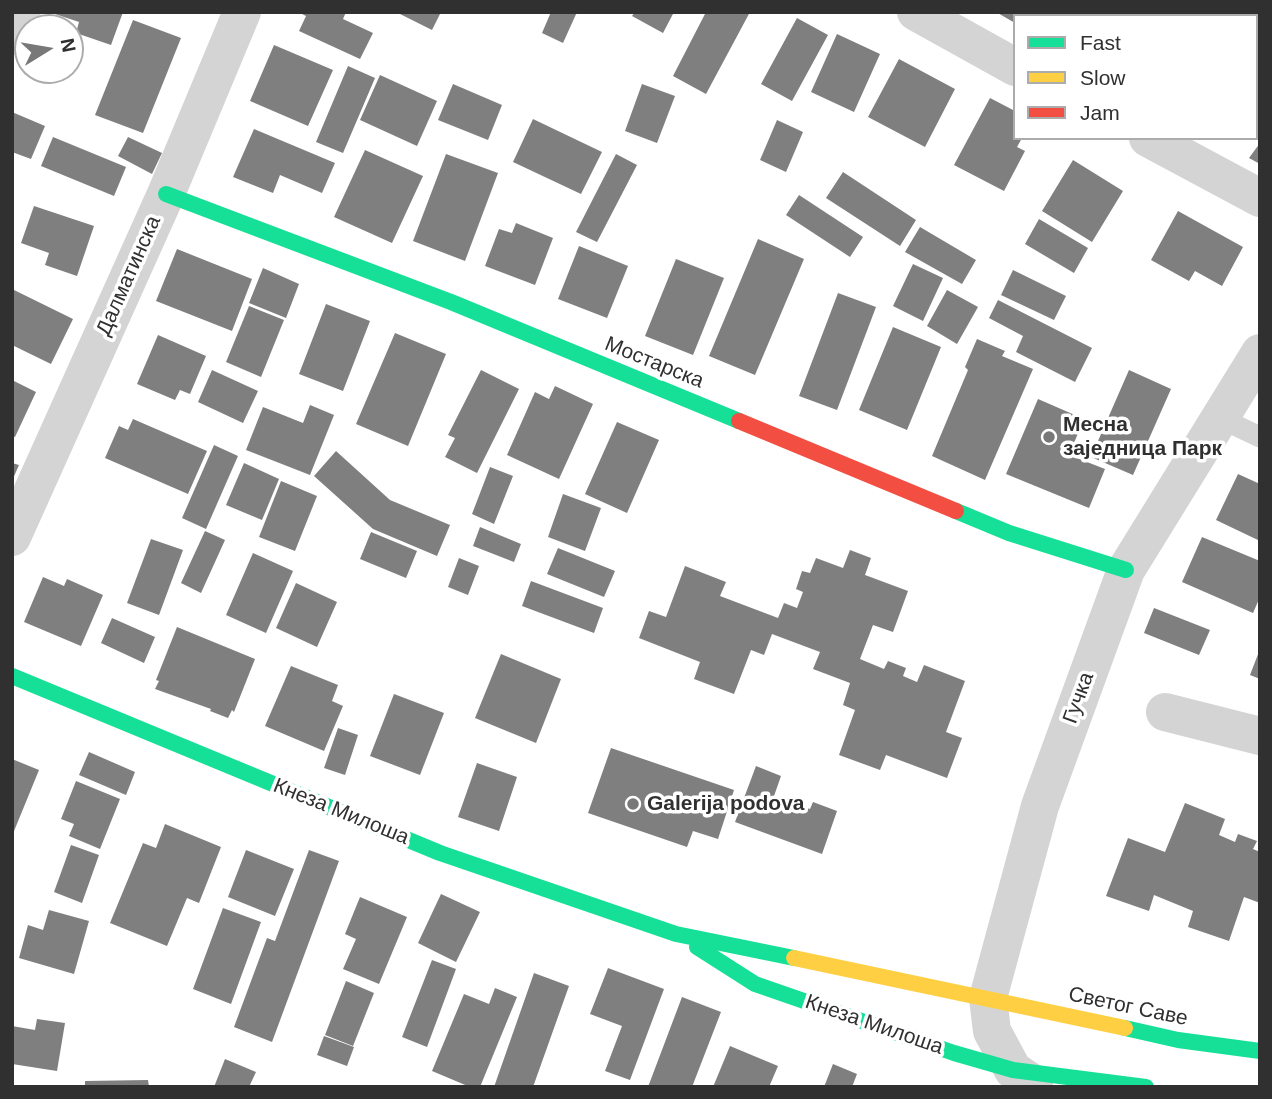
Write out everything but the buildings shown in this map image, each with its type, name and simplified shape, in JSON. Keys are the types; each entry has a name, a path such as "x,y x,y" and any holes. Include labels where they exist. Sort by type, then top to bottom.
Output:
{"main road":[{"name":"Мостарска","path":"166,194 451,302 1009,533 1126,570"},
{"name":"Кнеза Милоша","path":"12,676 440,853 676,934 988,998"},
{"name":"Кнеза Милоша","path":"676,934 755,984 1026,1079"},
{"name":"Светог Саве","path":"988,998 1178,1040 1260,1051"},
{"path":"1026,1079 1146,1087"}],"street":[{"path":"12,36 22,12"},
{"name":"Далматинска","path":"12,537 166,194 242,12"},
{"path":"916,12 1013,66"},
{"path":"1152,140 1260,198"},
{"name":"Гучка","path":"1026,1079 992,1031 988,998 1040,806 1126,570 1260,353"},
{"path":"1165,712 1260,736"}],"lane":[{"path":"1220,418 1260,437"}],"traffic: fast":[{"path":"166,194 451,302 739,421"},
{"path":"956,511 1009,533 1126,570"},
{"path":"12,676 440,853 676,934 794,958"},
{"path":"697,947 755,984 954,1053 1013,1070 1146,1087"},
{"path":"1125,1028 1178,1040 1260,1051"}],"traffic: slow":[{"path":"794,958 1125,1028"}],"traffic: jam":[{"path":"739,421 956,511"}],"place":[{"name":"Месна заједница Парк","path":"1049,437"},
{"name":"Galerija podova","path":"633,804"}]}
